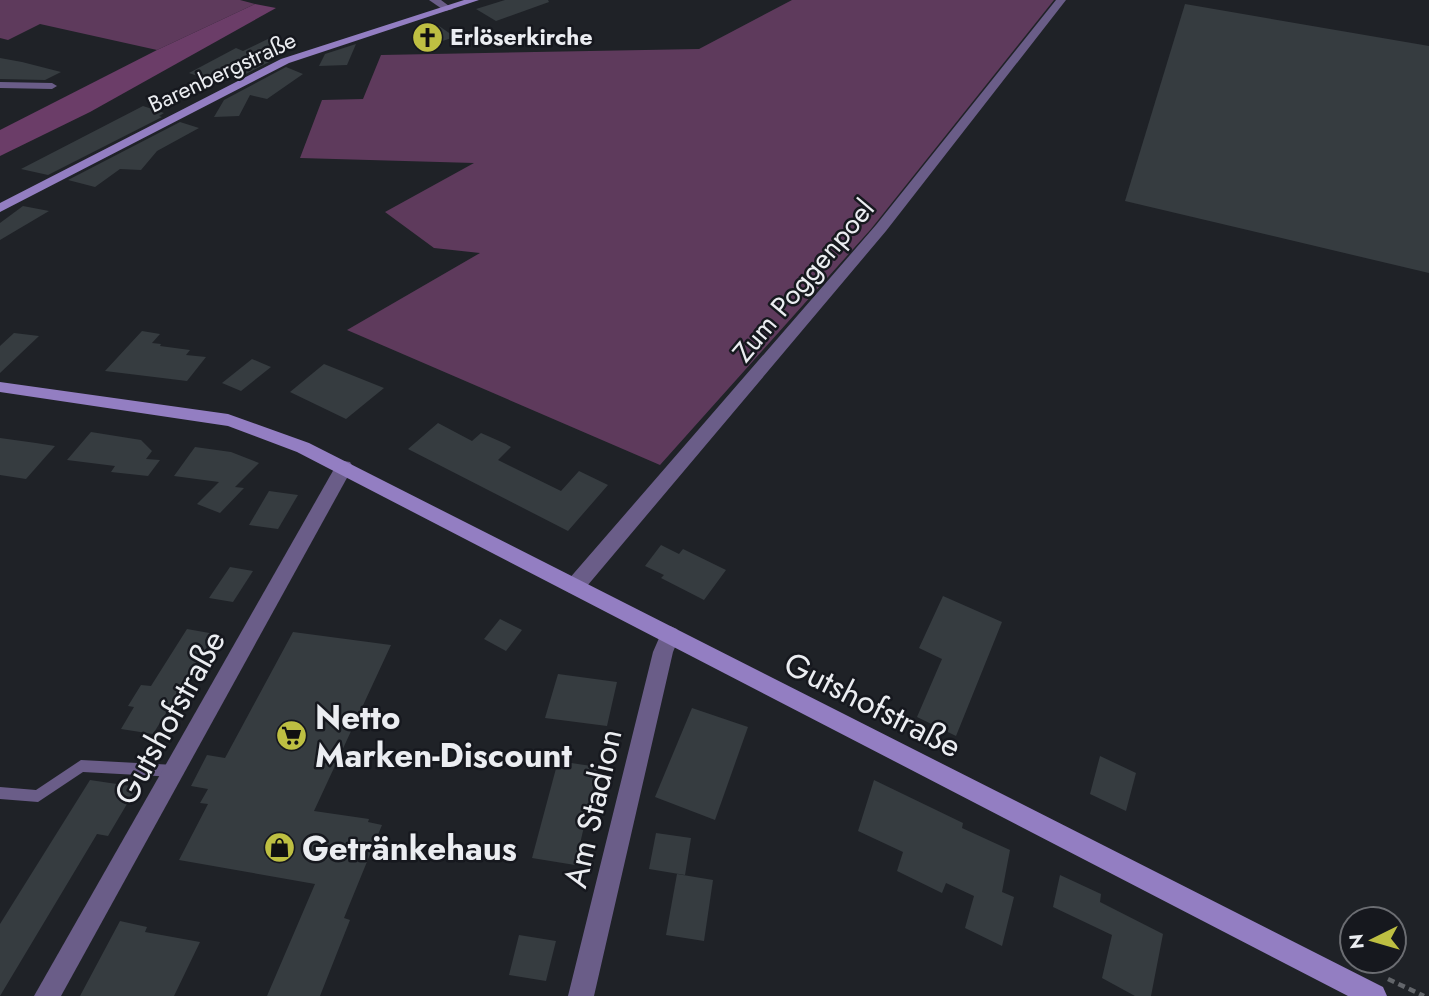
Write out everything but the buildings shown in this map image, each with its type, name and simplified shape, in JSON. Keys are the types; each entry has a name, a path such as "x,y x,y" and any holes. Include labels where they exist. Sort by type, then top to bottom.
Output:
{"street":[{"path":"434,0 448,9"},
{"name":"Barenbergstraße","path":"0,208 276,65 474,0"},
{"name":"Zum Poggenpoel","path":"575,586 881,228 1061,0"},
{"path":"0,85 52,86"},
{"name":"Gutshofstraße","path":"0,387 228,420 261,430 344,467 1374,996"},
{"name":"Gutshofstraße","path":"47,996 344,467"},
{"name":"Am Stadion","path":"581,996 660,666 670,635"}],"lane":[{"path":"0,793 38,796 81,766 175,771"}],"shaded area":[{"path":"0,0 240,0 255,4 157,50 40,24 8,40 0,38"},
{"path":"792,0 1054,0 871,229 660,465 347,330 480,253 434,248 385,212 474,163 300,158 322,100 363,99 381,55 699,49"},
{"path":"255,4 276,8 90,112 0,156 0,130 157,50"}],"place":[{"name":"Erlöserkirche","path":"427,37"},
{"name":"Netto Marken-Discount","path":"292,736"},
{"name":"Getränkehaus","path":"279,848"}]}
